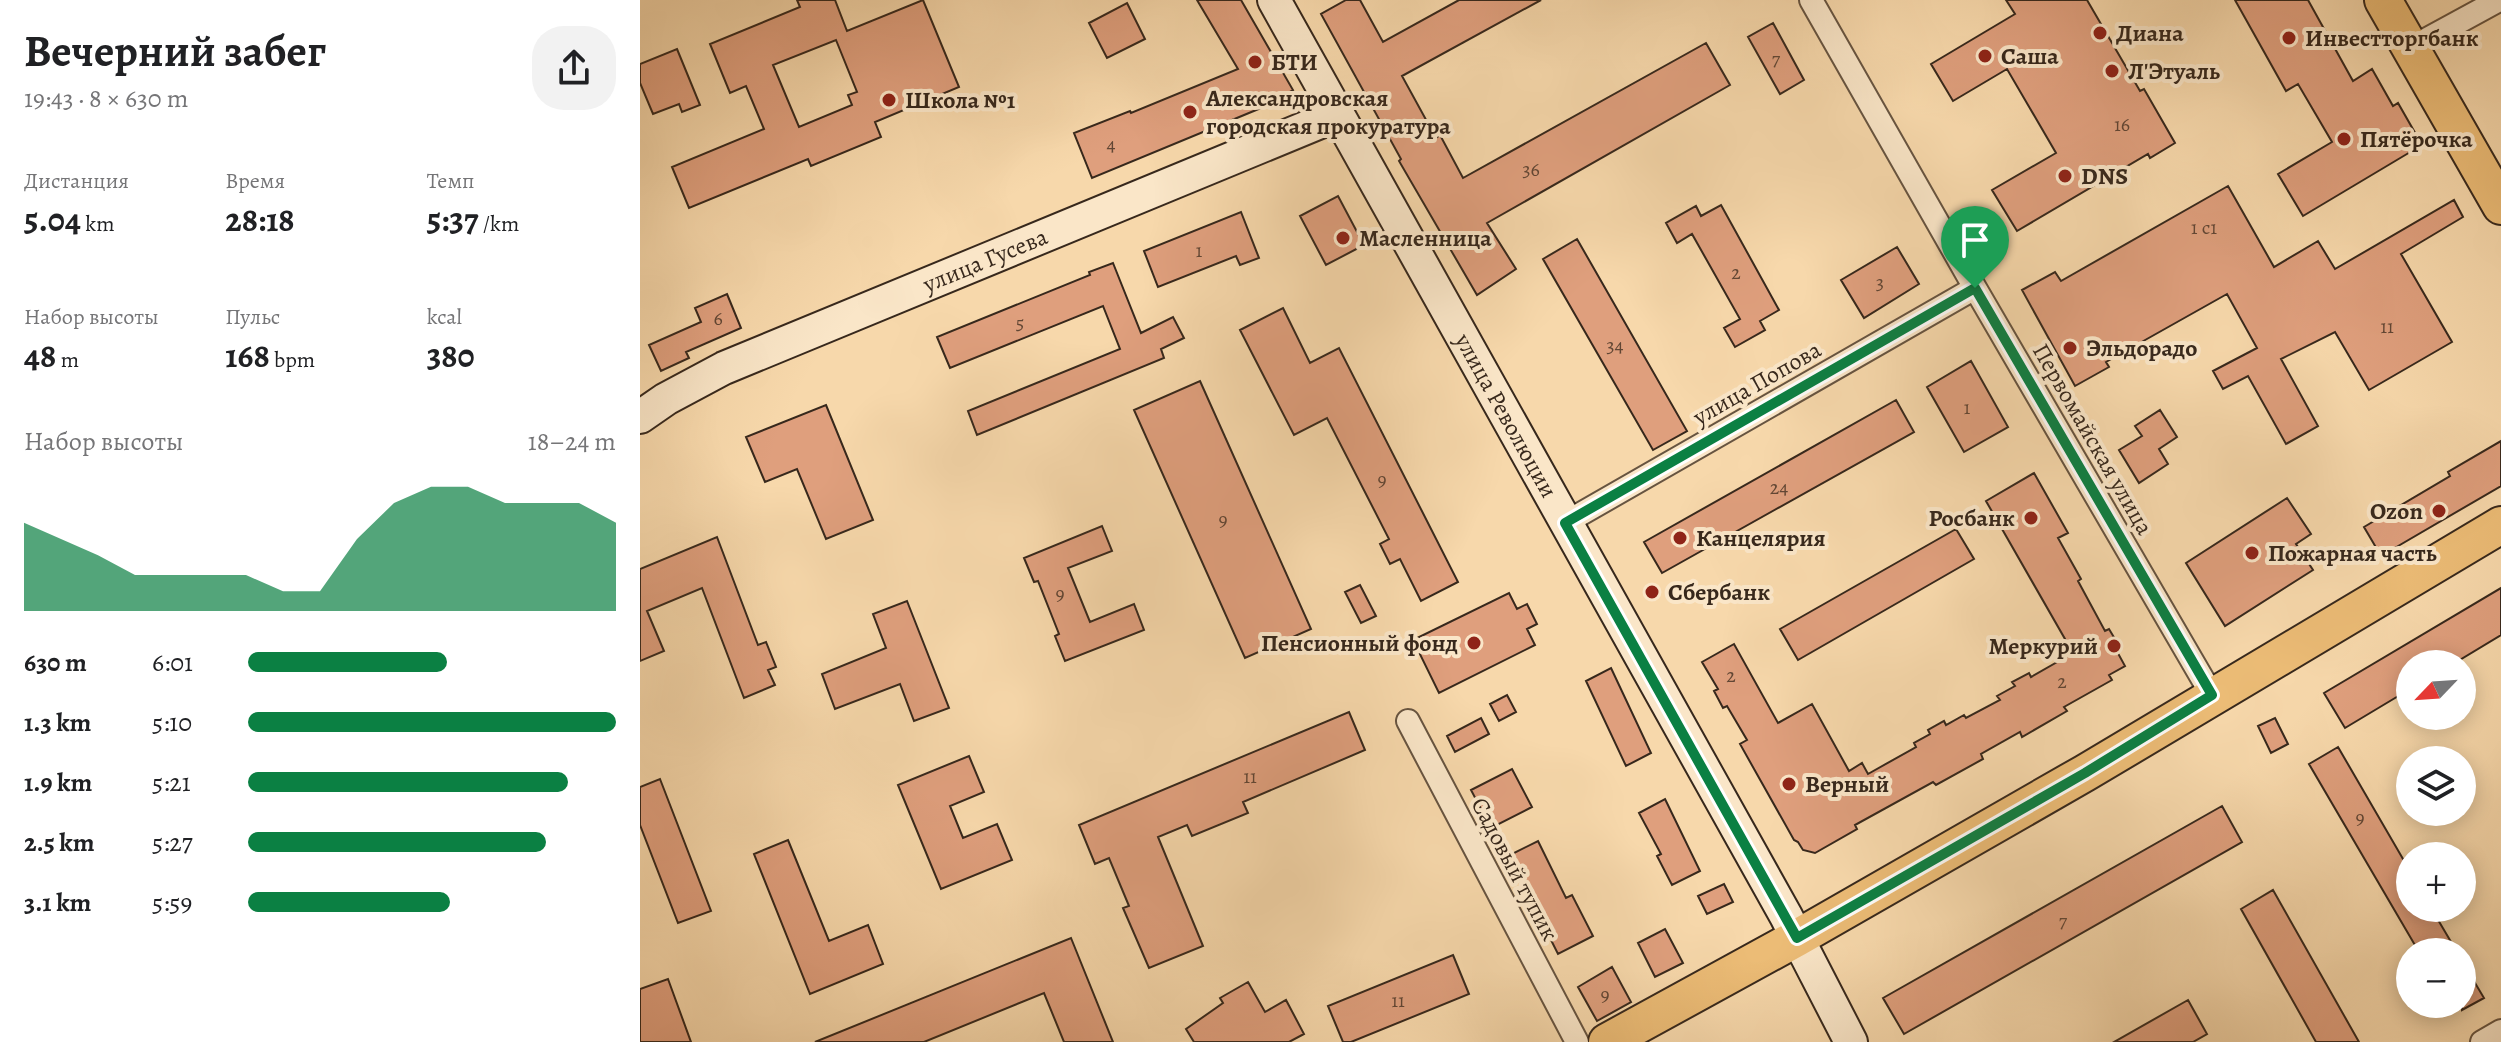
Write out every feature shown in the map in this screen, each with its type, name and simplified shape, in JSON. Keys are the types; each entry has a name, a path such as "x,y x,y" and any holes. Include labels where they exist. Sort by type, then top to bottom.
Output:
{"main road":[{"path":"2383,0 2501,206"},
{"path":"1607,1042 1797,938 2085,773 2501,525"}],"street":[{"name":"улица Революции","path":"1274,0 1797,938 1851,1042"},
{"name":"Первомайская улица","path":"1811,0 2212,695"},
{"path":"2411,48 2499,0"},
{"name":"улица Гусева","path":"640,417 666,399 724,368 1337,115"},
{"name":"улица Попова","path":"1565,523 1975,288"},
{"name":"Садовый тупик","path":"1408,721 1577,1042"},
{"path":"2482,1042 2501,1031"}],"building":[{"name":"Школа №1","path":"797,0 835,0 847,31 923,0 959,87 875,122 881,137 811,166 808,159 689,208 672,167 764,129 746,86 730,93 710,44 800,7","holes":["836,40 857,92 848,95 852,105 799,127 773,65"]},
{"path":"1197,0 1241,0 1293,90 1261,108 1092,178 1074,133 1238,69"},
{"path":"1346,0 1360,0 1383,42 1459,0 1541,0 1402,76 1436,138 1440,135 1463,178 1706,43 1730,85 1487,223 1516,269 1477,295 1399,161 1401,159 1321,14"},
{"path":"2006,0 2087,0 2140,91 2144,89 2175,143 2150,158 2148,154 2017,231 1992,190 2056,153 2007,69 1953,101 1931,64 2015,14"},
{"path":"2235,0 2308,0 2353,81 2372,69 2393,106 2398,103 2422,145 2303,216 2278,174 2332,142 2298,84 2286,91"},
{"path":"1127,3 1145,39 1107,58 1089,23"},
{"path":"1773,23 1804,80 1780,94 1748,37"},
{"path":"677,49 700,105 682,112 679,104 653,114 640,83 640,64"},
{"path":"2228,186 2274,267 2318,241 2335,269 2454,200 2463,217 2401,254 2452,342 2369,390 2335,332 2281,359 2318,426 2286,444 2248,376 2223,389 2213,371 2257,348 2227,294 2106,362 2109,367 2075,386 2022,290 2055,272 2061,281"},
{"path":"1338,196 1364,245 1326,265 1300,216"},
{"path":"1721,205 1779,310 1760,321 1765,330 1735,347 1724,328 1740,319 1692,234 1677,243 1666,223 1696,206 1701,216"},
{"path":"1241,212 1259,258 1240,265 1236,256 1158,287 1144,251"},
{"path":"1577,239 1687,431 1653,450 1543,259"},
{"path":"1897,247 1919,284 1864,318 1841,280"},
{"path":"1113,263 1141,333 1173,317 1184,338 1161,349 1164,358 977,435 968,411 1120,349 1103,306 950,368 937,337"},
{"path":"727,294 741,328 686,352 689,358 661,371 649,345 701,322 695,308"},
{"path":"1283,308 1310,363 1339,348 1458,582 1421,601 1400,559 1390,564 1380,544 1389,539 1327,418 1294,435 1240,330"},
{"path":"1971,361 2008,427 1964,452 1927,387"},
{"path":"1200,381 1311,629 1245,658 1134,410"},
{"path":"1896,400 1914,432 1662,573 1644,542"},
{"path":"826,405 873,520 826,539 797,469 765,482 746,437"},
{"path":"2160,410 2177,437 2159,449 2168,464 2139,483 2119,450 2142,436 2135,426"},
{"path":"2501,441 2501,486 2381,556 2364,527 2450,476 2448,472"},
{"path":"2034,473 2068,533 2058,538 2081,579 2078,581 2105,631 2109,629 2118,644 2114,646 2125,666 2109,675 2112,680 2064,707 2067,711 2022,737 2020,732 1981,754 1983,759 1936,785 1933,782 1855,825 1857,829 1815,853 1803,850 1794,840 1740,744 1747,740 1727,706 1723,708 1714,691 1718,689 1702,662 1734,644 1778,723 1812,704 1849,771 1862,763 1868,774 1916,747 1914,743 1930,734 1928,730 1944,721 1946,725 1964,715 1966,718 2000,700 1997,696 2015,686 2012,682 2029,673 2031,677 2073,653 1986,501"},
{"name":"Пожарная часть","path":"2287,498 2311,534 2296,544 2313,570 2225,626 2186,563"},
{"path":"1102,526 1112,551 1068,568 1090,622 1134,604 1144,630 1065,661 1055,636 1059,634 1038,581 1034,582 1024,558"},
{"path":"1956,529 1974,559 1798,660 1780,629"},
{"path":"717,537 758,645 766,642 776,667 768,670 775,685 744,698 702,588 647,611 664,651 640,661 640,569"},
{"path":"1360,585 1376,616 1361,623 1345,592"},
{"path":"2501,588 2501,635 2476,650 2396,650"},
{"name":"Пенсионный фонд","path":"1509,593 1517,609 1527,604 1537,624 1527,629 1535,645 1439,693 1413,640"},
{"path":"907,601 949,708 914,721 900,684 835,709 822,674 886,648 873,614"},
{"path":"2396,650 2396,697 2345,728 2324,693"},
{"path":"1611,668 1651,753 1626,766 1586,681"},
{"path":"1507,695 1516,712 1499,721 1490,704"},
{"path":"1349,712 1365,750 1243,802 1248,813 1192,836 1187,825 1158,837 1203,946 1149,968 1123,908 1129,906 1109,858 1095,864 1079,825"},
{"path":"1481,718 1489,734 1455,752 1447,736"},
{"path":"2275,718 2288,744 2271,753 2258,726"},
{"path":"2338,747 2396,847 2396,913 2309,764"},
{"path":"969,756 984,792 950,806 963,838 997,824 1012,860 941,889 898,785"},
{"path":"1512,769 1532,807 1491,828 1471,790"},
{"path":"660,779 711,911 678,923 640,825 640,787"},
{"path":"1665,799 1700,871 1672,885 1657,856 1661,854 1639,813"},
{"path":"2222,806 2242,842 1904,1034 1883,998"},
{"path":"788,840 829,941 868,925 883,964 810,994 754,854"},
{"path":"1538,841 1566,898 1572,895 1593,936 1558,954 1512,854"},
{"path":"1724,884 1733,902 1707,914 1698,896"},
{"path":"2273,890 2359,1042 2316,1042 2241,909"},
{"path":"2401,922 2439,922 2449,938 2411,938"},
{"path":"1665,929 1683,963 1655,977 1638,943"},
{"path":"1071,938 1113,1042 1064,1042 1044,993 924,1042 815,1042"},
{"path":"1453,955 1469,994 1351,1042 1343,1042 1328,1006"},
{"path":"1612,967 1631,1002 1597,1021 1578,987"},
{"path":"668,979 691,1042 640,1042 640,989"},
{"path":"1248,982 1265,1012 1286,1000 1304,1034 1289,1042 1194,1042 1186,1029 1223,1003 1220,998"},
{"path":"2476,985 2484,998 2476,1002"},
{"path":"2188,1000 2207,1034 2193,1042 2114,1042"}],"place":[{"name":"Диана","path":"2100,33"},
{"name":"Инвестторгбанк","path":"2289,38"},
{"name":"Саша","path":"1985,56"},
{"name":"БТИ","path":"1255,62"},
{"name":"Л'Этуаль","path":"2112,71"},
{"name":"Школа №1","path":"889,100"},
{"name":"Александровская городская прокуратура","path":"1190,112"},
{"name":"Пятёрочка","path":"2344,139"},
{"name":"DNS","path":"2065,176"},
{"name":"Масленница","path":"1343,238"},
{"name":"Эльдорадо","path":"2070,348"},
{"name":"Ozon","path":"2439,511"},
{"name":"Росбанк","path":"2031,518"},
{"name":"Канцелярия","path":"1680,538"},
{"name":"Пожарная часть","path":"2252,553"},
{"name":"Сбербанк","path":"1652,592"},
{"name":"Пенсионный фонд","path":"1474,643"},
{"name":"Меркурий","path":"2114,646"},
{"name":"Верный","path":"1789,784"}],"route":[{"path":"1975,288 2212,695 2085,773 1797,938 1565,523 1975,288"}]}
